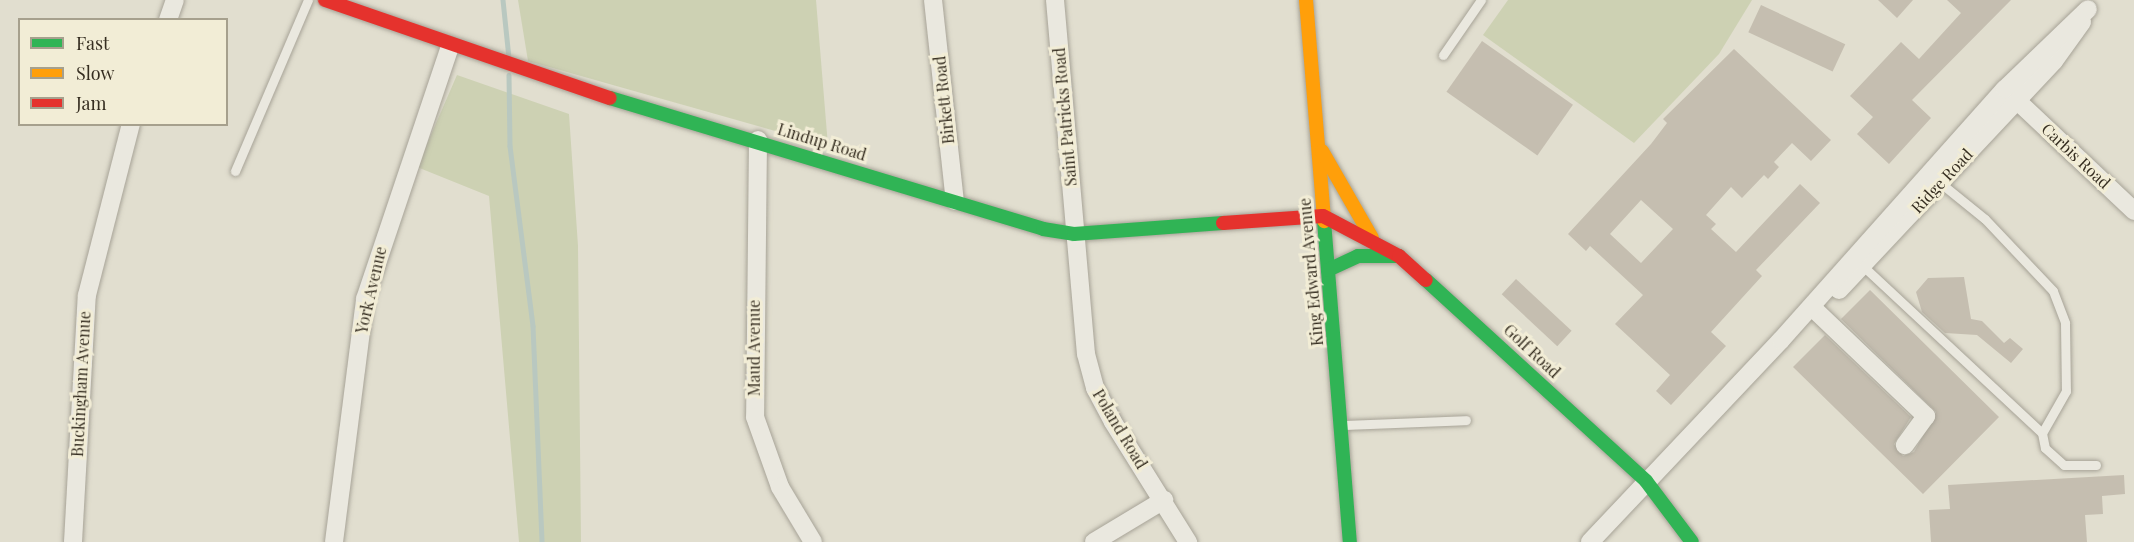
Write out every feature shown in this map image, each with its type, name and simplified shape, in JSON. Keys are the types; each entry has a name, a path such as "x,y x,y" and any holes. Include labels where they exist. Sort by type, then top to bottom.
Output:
{"street":[{"path":"169,18 175,0"},
{"name":"Lindup Road","path":"324,0 450,48 526,73 758,140 1043,229 1074,234 1323,216"},
{"name":"Birkett Road","path":"933,0 955,201"},
{"name":"Saint Patricks Road","path":"1055,0 1074,234"},
{"name":"King Edward Avenue","path":"1306,0 1350,542"},
{"name":"Ridge Road","path":"1590,542 2011,95 2054,61 2092,5"},
{"name":"York Avenue","path":"334,542 365,299 450,48"},
{"name":"Carbis Road","path":"2011,95 2134,211"},
{"name":"Buckingham Avenue","path":"73,542 84,314 131,126"},
{"name":"Maud Avenue","path":"758,140 754,417 780,487 813,542"},
{"path":"1317,140 1372,238"},
{"name":"Ridge Road","path":"1781,340 1816,312 1863,267 1935,178"},
{"name":"Golf Road","path":"1323,216 1372,238 1399,256 1646,481 1692,542"},
{"name":"Poland Road","path":"1074,234 1086,354 1095,388 1188,542"},
{"path":"1328,270 1358,255 1399,256"},
{"path":"1816,312 1926,416 1905,445"},
{"path":"1094,542 1164,500"}],"lane":[{"path":"235,171 308,0"},
{"path":"1443,55 1481,0"},
{"path":"1935,178 2036,269 2060,306 2066,391 2042,433"},
{"path":"1863,267 2042,433 2051,459 2075,468 2096,465"},
{"path":"1340,425 1467,420"}],"green space":[{"path":"518,0 816,0 828,146 528,61"},
{"path":"1508,0 1752,0 1719,54 1634,143 1483,35"},
{"path":"457,75 569,114 578,246 581,542 519,542 489,196 417,167"}],"building":[{"path":"1878,0 1913,0 1897,18"},
{"path":"1947,0 2011,0 1912,100 1931,118 1889,164 1857,134 1873,117 1850,96 1901,42 1919,59 1961,13"},
{"path":"1761,5 1845,44 1833,71 1748,32"},
{"path":"1482,41 1573,105 1537,155 1446,92"},
{"path":"1734,49 1831,140 1811,161 1792,143 1774,162 1779,167 1768,179 1764,175 1742,198 1731,187 1706,215 1716,224 1711,229 1736,252 1800,184 1820,203 1756,270 1762,276 1711,332 1726,346 1671,405 1656,391 1670,375 1615,324 1643,295 1590,246 1586,251 1568,234 1651,144 1667,123 1663,119","holes":["1641,200 1673,229 1641,263 1610,234"]},
{"path":"1964,277 1971,319 1982,321 2004,343 2010,338 2023,349 2011,363 1977,335 1945,333 1922,312 1916,292 1928,278"},
{"path":"1516,279 1572,331 1557,346 1502,294"},
{"path":"1870,290 1999,417 1923,494 1793,367 1825,335 1911,417 1894,444 1903,456 1914,452 1936,412 1841,319"},
{"path":"2124,475 2125,494 2102,496 2103,514 2085,515 2087,542 1931,542 1929,510 1950,509 1948,485"}],"waterway":[{"path":"503,0 509,58"},
{"path":"509,75 510,146 533,326 542,542"}],"traffic: fast":[{"path":"610,98 1043,229 1074,234 1223,223"},
{"path":"1324,221 1350,542"},
{"path":"1328,270 1358,256 1399,256"},
{"path":"1426,280 1646,481 1692,542"}],"traffic: slow":[{"path":"1306,0 1324,221"},
{"path":"1322,151 1372,238"}],"traffic: jam":[{"path":"325,0 610,98"},
{"path":"1223,223 1323,216 1399,256 1426,280"}]}
